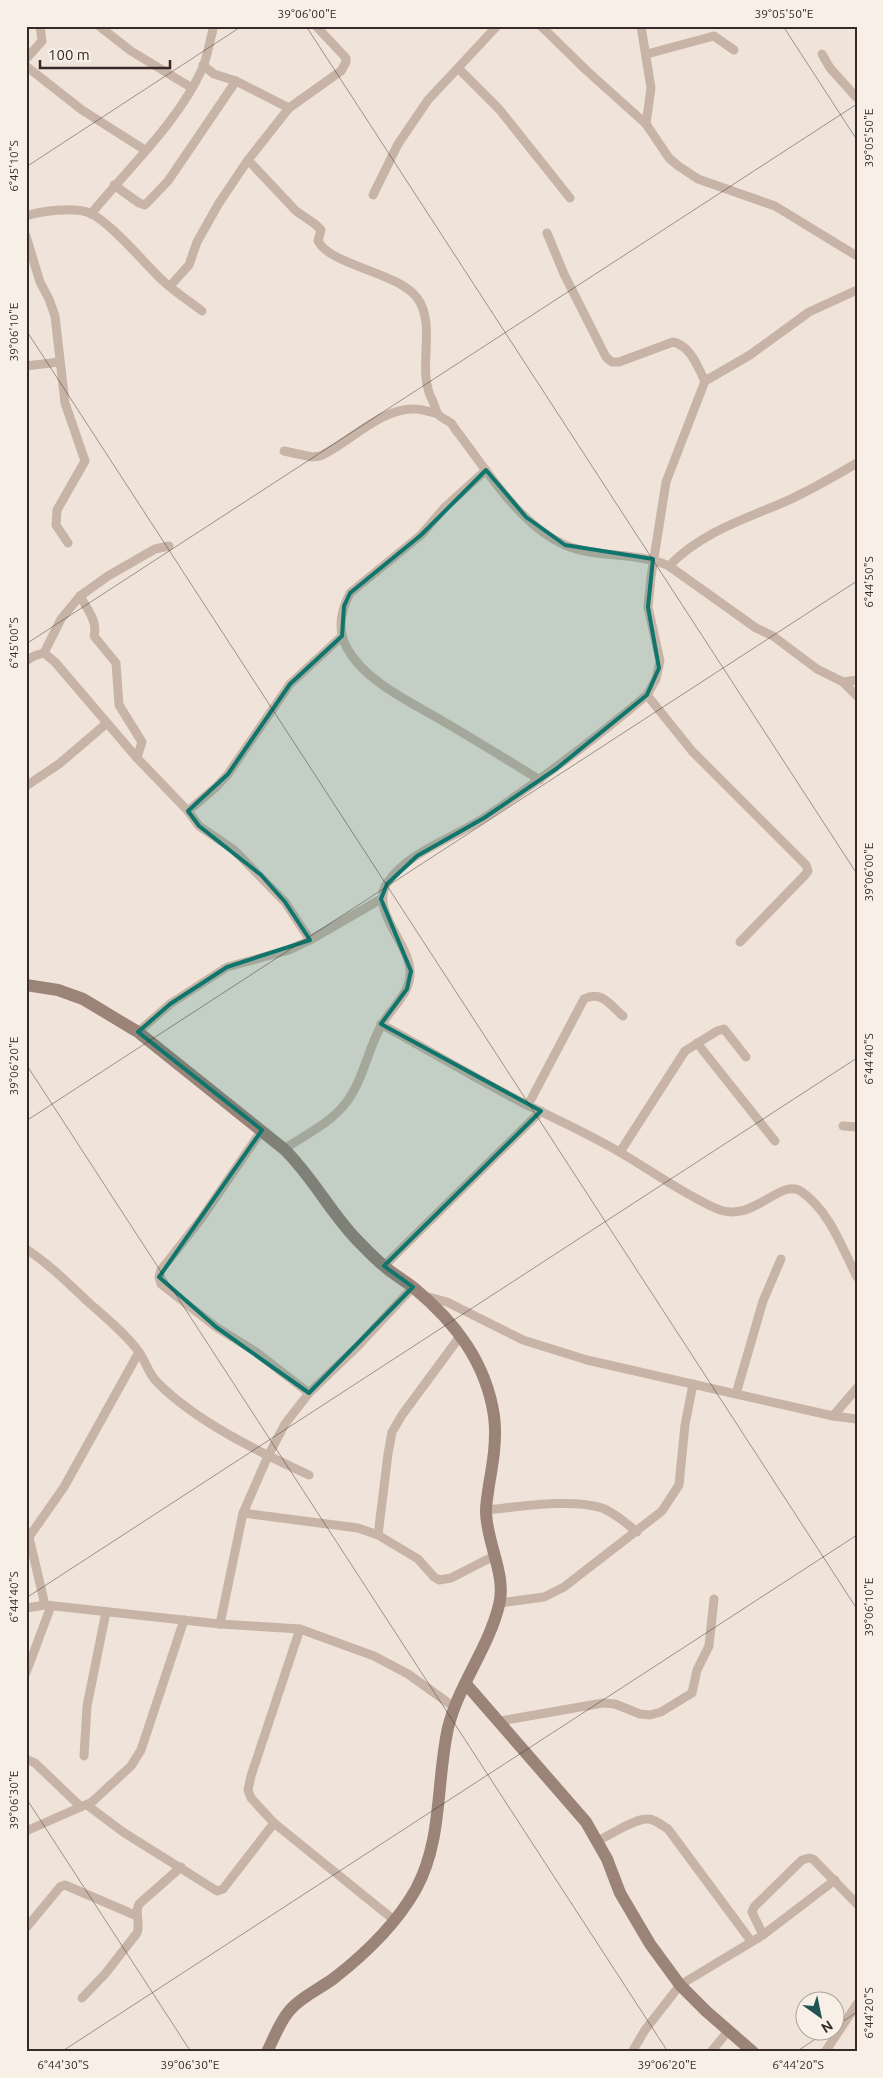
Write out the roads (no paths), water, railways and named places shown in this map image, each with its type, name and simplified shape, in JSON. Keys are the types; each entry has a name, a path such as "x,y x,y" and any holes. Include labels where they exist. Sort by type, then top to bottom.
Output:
{"street":[{"path":"26,60 42,41 40,26"},
{"path":"99,26 131,51 192,88"},
{"path":"373,195 398,144 428,100 497,26"},
{"path":"541,26 646,124 669,158 684,170 698,179 775,206 857,256"},
{"path":"641,26 651,88 646,124"},
{"path":"91,214 170,120 192,88 203,65 211,28"},
{"path":"170,286 189,265 197,242 219,203 248,160 289,108 341,71 346,58 321,28"},
{"path":"647,54 714,36 734,50"},
{"path":"822,54 830,68 857,98"},
{"path":"203,65 214,74 236,82 289,108"},
{"path":"26,66 82,110 145,150"},
{"path":"458,68 499,109 570,198"},
{"path":"114,185 139,203 145,205 149,202 168,181 236,82"},
{"path":"248,160 296,211 321,230 318,241 321,246 331,253 399,283 417,298 423,308 426,328 425,382 438,414"},
{"path":"26,216 35,213 74,210 91,214 116,233 170,286 202,312"},
{"path":"547,233 564,274 606,357 612,362 619,362 673,342 681,344 687,349 705,381"},
{"path":"26,236 40,282 50,299 54,316 65,403 85,462 57,510 56,524 68,543"},
{"path":"138,1032 170,1004 227,967 289,950 381,899 387,884 409,862 484,818 540,780 647,695 656,679 660,661 648,607 653,559 666,482 705,381 750,355 809,312 857,290"},
{"path":"26,366 59,362"},
{"path":"284,451 312,457 320,456 361,430 386,416 402,410 415,409 438,414 452,424 508,498 526,517 546,533 565,545 588,551 653,559 668,566 756,628 773,636 817,669 843,682 857,696"},
{"path":"668,566 679,554 705,537 748,516 784,502 857,463"},
{"path":"486,470 445,507 414,541 350,593 341,619 342,636 347,648 360,667 391,690 540,780"},
{"path":"26,661 44,653 61,619 80,596 108,576 155,550 169,546"},
{"path":"80,596 95,622 94,636 116,663 120,705 142,742 137,758"},
{"path":"188,811 228,774 290,684 342,636"},
{"path":"44,653 55,662 137,758 188,811 199,826 234,850 261,875 285,902 310,940"},
{"path":"843,682 857,680"},
{"path":"647,695 692,751 806,864 808,871 805,875 740,942"},
{"path":"26,786 59,764 107,723"},
{"path":"284,1148 330,1120 346,1104 357,1086 382,1024 407,989 411,971 406,953 386,915 381,899"},
{"path":"26,985 58,990 83,999 138,1032 168,1058 284,1148 309,1178 336,1216 384,1266 417,1291 461,1335 473,1353 480,1370 493,1413 495,1445 486,1510 499,1579 500,1603 466,1684 454,1707 448,1728 439,1809 427,1865 415,1890 394,1920 349,1965 287,2013 267,2052"},
{"path":"528,1105 584,999 593,994 600,996 623,1016"},
{"path":"382,1024 528,1105 620,1152 698,1201 720,1211 736,1213 752,1208 785,1189 801,1192 818,1209 837,1234 857,1277"},
{"path":"620,1152 682,1054 717,1031 724,1029 746,1057"},
{"path":"697,1043 775,1141"},
{"path":"384,1266 541,1111"},
{"path":"843,1126 857,1127"},
{"path":"262,1130 201,1219 161,1270 159,1277 161,1284 216,1327 256,1352 309,1393"},
{"path":"26,1249 58,1273 111,1322 139,1352 150,1373 174,1397 203,1418 268,1456 309,1475"},
{"path":"736,1394 763,1301 780,1259"},
{"path":"220,1624 243,1513 268,1456 285,1424 309,1393 417,1291"},
{"path":"417,1291 447,1302 523,1340 587,1360 833,1416 857,1419"},
{"path":"378,1535 392,1432 402,1415 461,1335"},
{"path":"26,1673 48,1606 27,1537 64,1487 139,1352"},
{"path":"500,1603 544,1597 554,1593 637,1532 662,1511 679,1485 693,1384"},
{"path":"833,1416 857,1388"},
{"path":"486,1510 583,1504 602,1508 619,1517 637,1532"},
{"path":"243,1513 358,1528 378,1535 418,1559 434,1577 440,1580 450,1578 494,1556"},
{"path":"500,1721 603,1703 615,1704 640,1714 650,1715 661,1712 686,1698 692,1694 697,1670 709,1646 714,1599"},
{"path":"26,1608 48,1606 220,1624 300,1629 374,1656 408,1674 454,1707"},
{"path":"84,1756 87,1706 106,1612"},
{"path":"26,1830 84,1806 99,1797 132,1766 141,1750 184,1620"},
{"path":"300,1629 248,1790 251,1798 274,1822 394,1920"},
{"path":"466,1684 571,1803 598,1841 620,1893 650,1944 680,1985 752,2052"},
{"path":"26,1759 35,1763 84,1806 217,1891 223,1889 274,1822"},
{"path":"598,1841 636,1822 647,1819 655,1821 668,1829 751,1941"},
{"path":"762,1935 752,1912 754,1907 802,1860 809,1858 813,1860 857,1904"},
{"path":"82,1998 105,1974 137,1933 136,1911 139,1904 181,1867"},
{"path":"632,2052 645,2030 680,1985 762,1935 835,1880"},
{"path":"26,1928 60,1887 65,1885 137,1916"},
{"path":"825,2052 857,2004"},
{"path":"711,2052 728,2031"}]}
